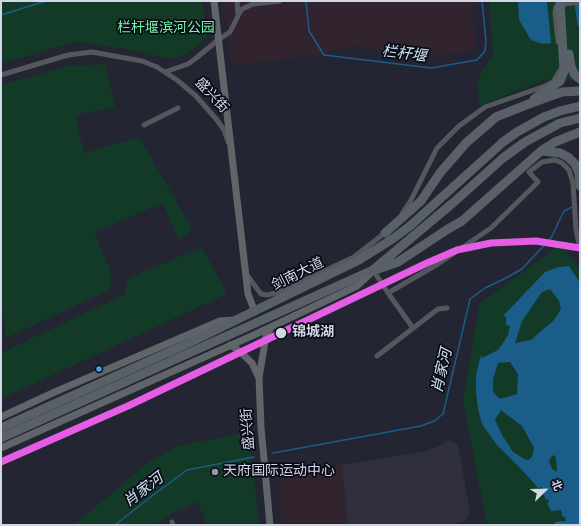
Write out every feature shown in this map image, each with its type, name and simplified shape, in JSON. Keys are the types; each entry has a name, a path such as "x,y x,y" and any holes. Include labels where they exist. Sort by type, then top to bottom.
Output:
{"highway":[{"path":"526,105 560,81 564,71 560,1"},
{"path":"568,2 571,67 574,75 580,79"},
{"path":"385,233 421,201 440,173 466,143 496,117 562,92 580,91"},
{"name":"剑南大道","path":"1,428 256,312 353,263 394,238 503,142 527,125 560,111 580,106"},
{"name":"剑南大道","path":"1,438 374,270 503,158 525,142 560,123 580,118"},
{"path":"374,270 398,262 462,221 541,151 555,142 580,132"},
{"path":"541,151 560,153 568,157 575,164 579,173 580,186"}],"main road":[{"path":"214,1 232,152"},
{"name":"盛兴街","path":"232,152 248,294 256,312"},
{"path":"1,448 230,346 358,286 374,270"},
{"path":"1,418 57,391 220,321 236,320"},
{"path":"259,378 266,336 271,327"},
{"path":"230,346 238,350 252,363 259,378"},
{"name":"盛兴街","path":"259,378 261,427 270,525"}],"street":[{"path":"237,1 238,16"},
{"path":"165,72 188,64 230,32 242,9 253,4 280,1"},
{"path":"246,275 261,294 267,296 279,292 354,257 385,233 399,218 410,202 437,148 459,126 485,107 553,82 557,76 560,63 555,13 556,7 568,2 580,2"},
{"name":"盛兴街","path":"1,75 68,55 92,52 142,61 157,67 177,80 208,109 224,130 232,152"},
{"path":"144,125 178,108"},
{"path":"388,293 438,264 491,228 538,182 529,172 542,162 555,160 562,163 569,170 573,183 576,230 580,248"},
{"path":"374,270 388,293 413,328"},
{"path":"377,356 438,309 447,308"}],"shaded area":[{"path":"223,1 471,1 476,50 435,56 389,52 353,46 316,56 232,65"},
{"path":"448,440 458,445 470,513 463,522 448,525 348,525 342,465 427,451"},
{"path":"342,465 348,525 281,525 278,475"}],"green space":[{"name":"栏杆堰滨河公园","path":"1,1 202,1 208,32 202,43 188,53 169,59 147,53 77,41 1,64"},
{"path":"489,1 580,1 580,80 547,79 479,106 478,81 482,71 493,55"},
{"path":"105,64 115,107 75,115 84,153 139,137 193,230 179,240 163,203 94,232 111,272 110,290 6,338 1,301 1,85 67,66"},
{"path":"562,244 580,270 580,525 487,525 463,401 480,303"},
{"path":"202,247 227,294 1,399 1,353 125,294 127,279"},
{"path":"249,432 259,525 207,525 198,502 174,512 155,525 74,525 146,464 178,446"}],"water":[{"path":"518,1 547,1 551,43 543,44 531,40 519,20"},
{"path":"574,1 580,1 580,27 578,26"},
{"path":"569,266 580,283 580,525 555,525 555,522 566,521 565,517 562,516 561,510 551,511 547,503 549,502 548,499 546,500 542,491 544,490 542,487 538,488 497,445 482,424 476,392 476,375 481,355 482,358 498,350 508,335 510,326 506,325 506,317 503,316 545,272 559,267","holes":["550,289 559,301 561,309 554,320 531,340 515,343 522,321 542,292","510,362 518,374 517,394 500,399 493,392 493,379 498,363","501,410 522,426 534,448 532,457 528,460 524,459 513,452 502,435 495,420","554,455 556,458 557,472 552,469 549,461"]}],"waterway":[{"name":"栏杆堰","path":"1,15 46,1"},
{"name":"栏杆堰","path":"306,1 309,31 324,55 431,68 477,60 485,51 486,41 482,1"},
{"name":"肖家河","path":"273,453 421,426 434,421 443,414 470,299 485,288 522,269 551,238 564,211 572,207"},
{"name":"肖家河","path":"115,525 187,470 254,457"}],"transit line":[{"path":"1,462 130,405 457,250 491,243 536,241 580,248"}],"place":[{"name":"锦城湖","path":"281,333"},
{"name":"天府国际运动中心","path":"215,472"}]}
